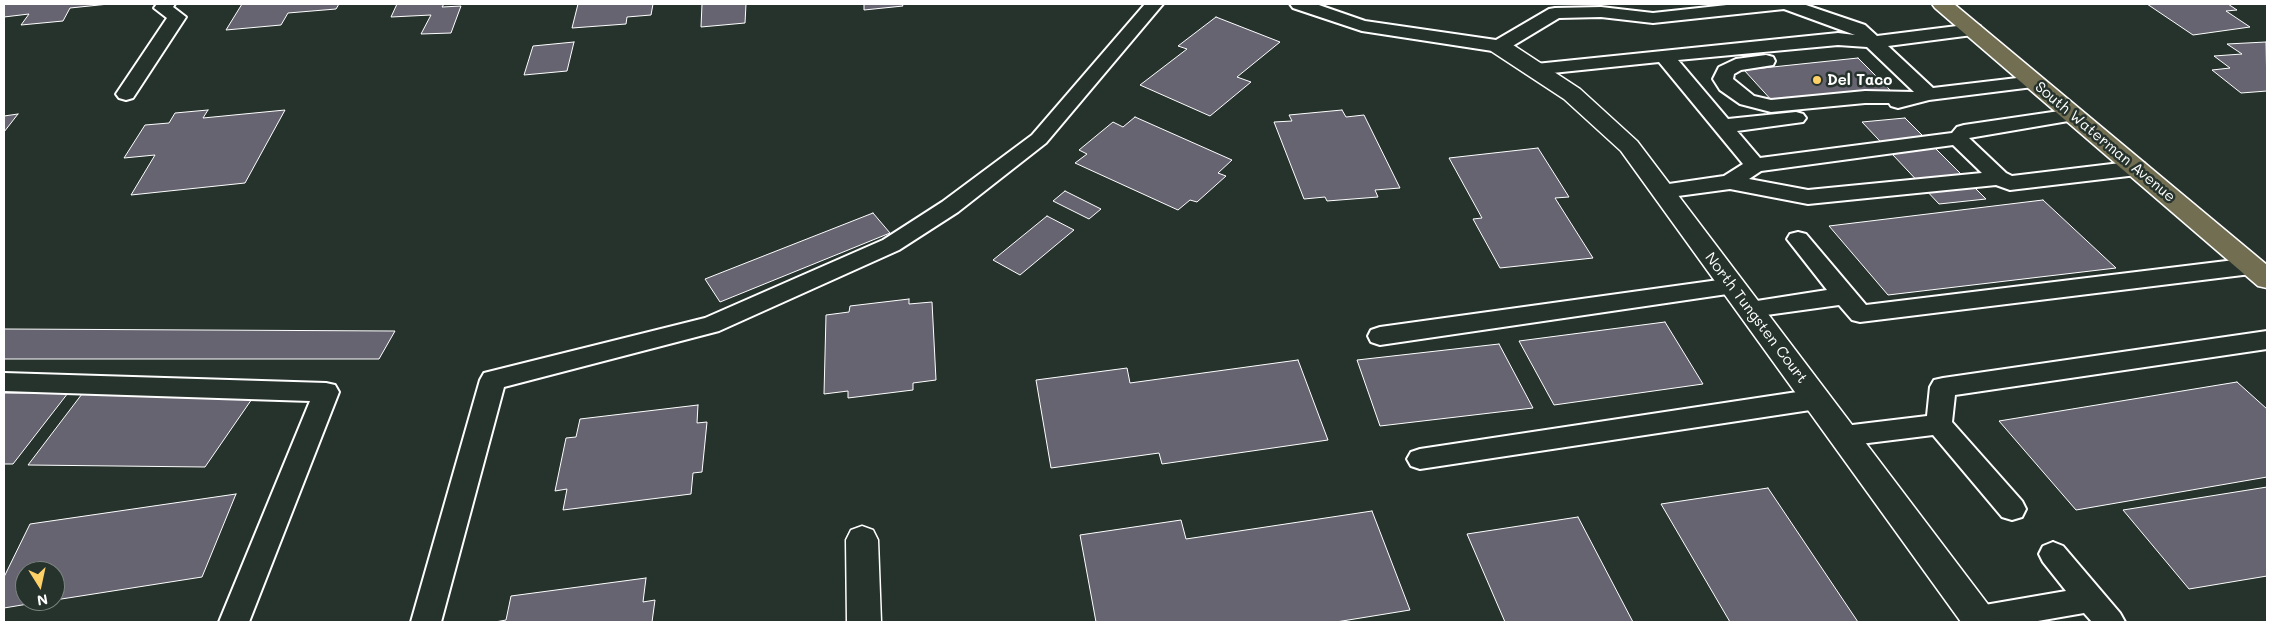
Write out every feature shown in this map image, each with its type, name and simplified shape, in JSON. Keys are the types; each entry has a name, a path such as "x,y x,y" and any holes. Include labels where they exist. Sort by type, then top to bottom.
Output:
{"main road":[{"name":"South Waterman Avenue","path":"1942,4 2259,273"}],"street":[{"name":"North Tungsten Court","path":"1499,46 1572,94 1629,146 1752,309 1980,621"},
{"path":"862,540 864,622"}],"lane":[{"path":"126,94 177,16 163,8 166,4"},
{"path":"426,622 493,380 711,324 891,245 950,207 1039,139 1154,4"},
{"path":"1299,4 1362,26 1499,46 1555,13 1601,12 1653,18 1785,4 1859,29 1873,42 1920,96"},
{"path":"1533,69 1838,38 1873,42 1973,30"},
{"path":"1873,42 1847,52 1736,65 1726,71 1723,79 1727,86 1742,97 1771,106 1864,97 1920,96 2034,82"},
{"path":"1664,56 1755,165"},
{"path":"1724,126 1878,108 1920,96"},
{"path":"1730,182 1755,165 1958,138 1964,131 2074,115"},
{"path":"1958,138 1999,178 2010,183 2137,168"},
{"path":"1663,191 1730,182 1808,197 1999,178"},
{"path":"1798,239 1860,314 2259,273"},
{"path":"1380,336 1733,286"},
{"path":"1752,309 1844,296"},
{"path":"2012,509 1939,424 1944,386 2267,340"},
{"path":"4,382 326,392 234,622"},
{"path":"1420,459 1817,400"},
{"path":"1844,436 1939,424"},
{"path":"2053,554 2110,622"},
{"path":"1980,621 2090,599"}],"building":[{"path":"4,4 109,4 70,8 63,21 21,25 29,14 4,17"},
{"path":"242,4 339,4 336,9 288,13 281,25 226,30"},
{"path":"397,4 444,4 442,7 461,6 451,33 421,34 431,15 391,17"},
{"path":"578,4 653,4 651,15 627,17 626,24 572,28"},
{"path":"702,4 746,4 745,23 701,27"},
{"path":"864,4 902,4 903,6 864,10"},
{"path":"2147,4 2228,4 2237,10 2226,11 2250,27 2193,35"},
{"path":"1216,17 1280,42 1237,77 1251,82 1210,116 1140,85 1187,49 1178,46"},
{"path":"574,42 567,71 524,75 533,46"},
{"path":"2266,42 2267,91 2241,93 2212,70 2230,68 2214,56 2242,54 2227,44"},
{"name":"Del Taco","path":"1858,58 1891,91 1774,103 1744,70"},
{"path":"208,110 203,118 285,110 245,183 131,195 155,155 124,158 145,125 169,123 175,113"},
{"path":"1342,110 1346,117 1364,115 1400,188 1375,190 1378,197 1327,201 1325,197 1304,199 1274,122 1292,121 1289,115"},
{"path":"18,114 4,132 4,116"},
{"path":"1135,117 1232,160 1218,173 1226,176 1197,202 1190,200 1178,210 1075,163 1087,154 1079,150 1113,122 1123,127"},
{"path":"1905,118 1986,199 1939,204 1862,122"},
{"path":"1538,148 1569,197 1555,198 1593,258 1500,268 1473,219 1482,218 1449,158"},
{"path":"1065,191 1101,209 1089,219 1053,201"},
{"path":"2043,200 2116,268 1888,295 1829,226"},
{"path":"873,213 890,233 720,302 705,279"},
{"path":"1047,216 1074,230 1020,275 993,260"},
{"path":"909,299 909,304 932,302 936,380 913,383 913,390 848,398 848,391 824,394 826,315 849,312 850,306"},
{"path":"1665,322 1703,384 1554,405 1519,341"},
{"path":"4,329 395,331 379,359 4,359"},
{"path":"1499,344 1533,408 1380,426 1357,360"},
{"path":"1298,360 1328,440 1162,464 1159,453 1051,468 1036,380 1127,368 1130,383"},
{"path":"2237,382 2267,409 2267,477 2076,510 1999,421"},
{"path":"4,393 68,393 13,464 4,464"},
{"path":"82,394 254,396 205,467 28,465"},
{"path":"698,405 697,423 707,422 702,472 693,473 691,494 563,510 567,489 555,491 566,438 576,437 580,419"},
{"path":"2267,487 2267,576 2189,589 2123,510"},
{"path":"1768,488 1858,622 1730,622 1661,504"},
{"path":"236,494 202,577 65,598 65,561 15,561 15,606 4,608 4,577 30,524"},
{"path":"1372,511 1410,610 1336,622 1096,622 1080,535 1181,520 1186,539"},
{"path":"1578,517 1633,622 1505,622 1467,534"},
{"path":"646,578 643,602 655,600 652,622 495,622 506,620 511,596"}],"place":[{"name":"Del Taco","path":"1817,80"}]}
